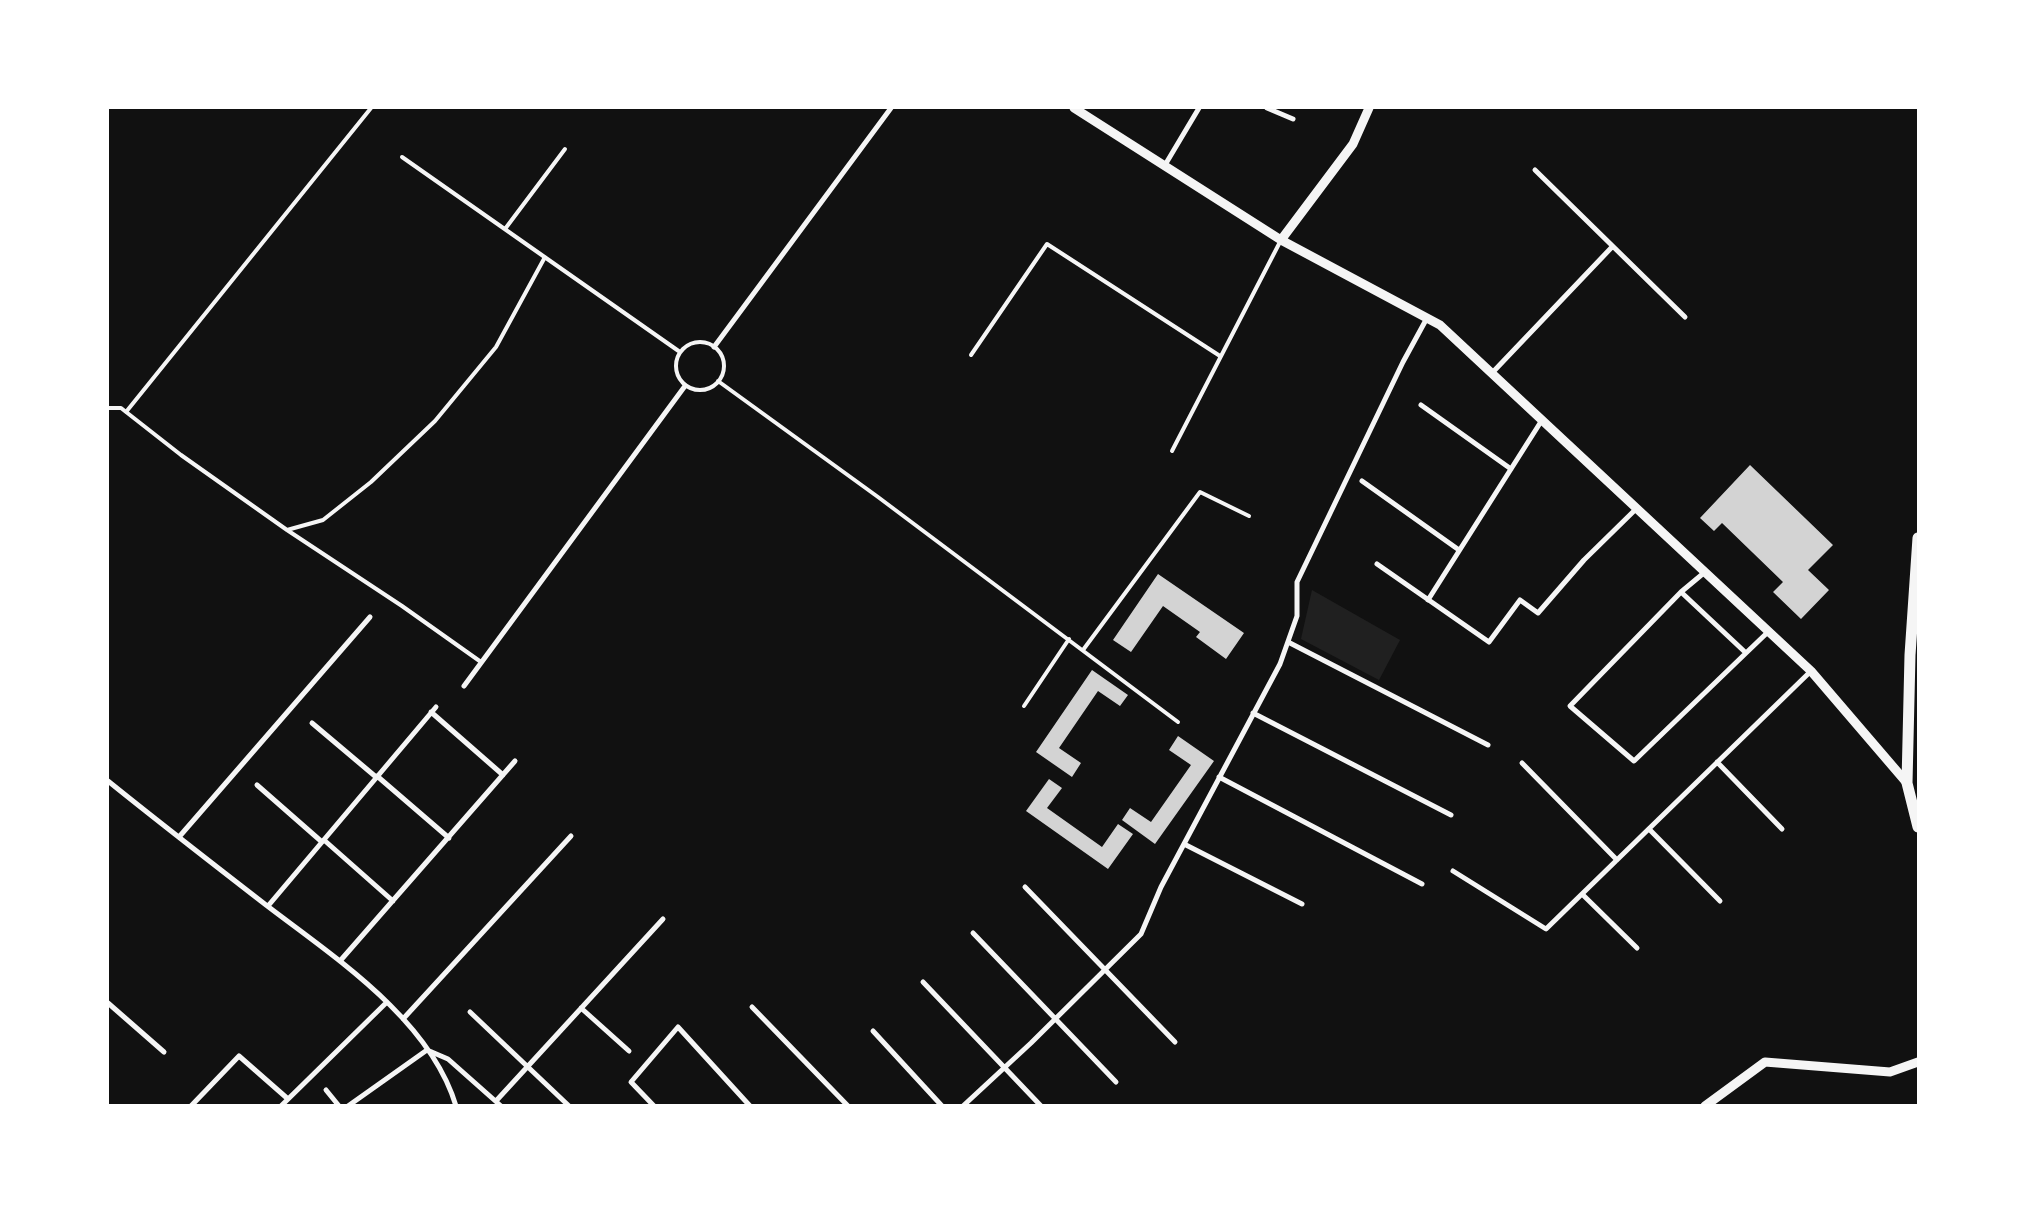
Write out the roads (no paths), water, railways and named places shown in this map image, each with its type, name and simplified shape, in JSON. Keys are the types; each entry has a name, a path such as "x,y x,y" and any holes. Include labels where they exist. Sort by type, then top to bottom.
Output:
{"main road":[{"path":"1918,538 1910,655 1907,783 1918,827"}],"street":[{"path":"714,347 891,108"},
{"path":"1074,108 1281,240 1440,324 1811,671 1907,783"},
{"path":"1165,165 1199,108"},
{"path":"1267,108 1293,119"},
{"path":"1281,240 1353,144 1369,108"},
{"path":"1535,170 1685,317"},
{"path":"1492,373 1612,247"},
{"path":"963,1106 1005,1068 1141,934 1161,887 1280,664 1297,616 1297,582 1403,362 1427,318"},
{"path":"464,686 685,386"},
{"path":"1421,406 1511,470"},
{"path":"1428,600 1542,420"},
{"path":"1362,481 1459,550"},
{"path":"1377,564 1489,642 1520,600 1538,613 1584,560 1636,508"},
{"path":"1706,572 1681,592 1570,706 1634,761 1768,631"},
{"path":"1681,592 1746,653"},
{"path":"179,837 370,617"},
{"path":"1288,642 1488,745"},
{"path":"1453,871 1546,929 1811,671"},
{"path":"268,906 436,707"},
{"path":"431,712 504,775"},
{"path":"1253,713 1451,815"},
{"path":"312,723 449,838"},
{"path":"340,961 515,761"},
{"path":"1717,762 1782,829"},
{"path":"1522,764 1617,860"},
{"path":"1220,777 1422,884"},
{"path":"108,781 340,961 387,1002 427,1050 450,1086 456,1106"},
{"path":"256,785 393,901"},
{"path":"1648,829 1720,901"},
{"path":"403,1019 571,836"},
{"path":"1184,844 1302,904"},
{"path":"1025,887 1175,1042"},
{"path":"1582,894 1637,948"},
{"path":"496,1101 663,920"},
{"path":"973,933 1116,1082"},
{"path":"923,982 1041,1106"},
{"path":"281,1106 387,1002"},
{"path":"108,1003 164,1052"},
{"path":"752,1007 848,1106"},
{"path":"582,1008 630,1051"},
{"path":"470,1012 569,1106"},
{"path":"654,1106 631,1082 678,1027 750,1106"},
{"path":"873,1031 942,1106"},
{"path":"427,1050 448,1059 501,1106"},
{"path":"348,1106 427,1050"},
{"path":"191,1106 239,1056 288,1099"},
{"path":"1704,1106 1765,1062 1890,1072 1918,1062"},
{"path":"326,1090 339,1106"}],"lane":[{"path":"126,412 371,108"},
{"path":"505,230 565,149"},
{"path":"402,157 680,352"},
{"path":"1172,450 1281,240"},
{"path":"971,355 1046,244 1220,356"},
{"path":"287,530 323,520 371,482 435,421 496,347 545,258"},
{"path":"700,342 714,347 720,353 724,369 718,381 709,389 701,391 685,386 676,374 675,366 680,352 686,347 700,342"},
{"path":"718,381 878,497 1178,722"},
{"path":"108,408 121,408 181,455 287,530 402,606 481,662"},
{"path":"1083,650 1200,492 1249,516"},
{"path":"1024,706 1069,639"}]}
